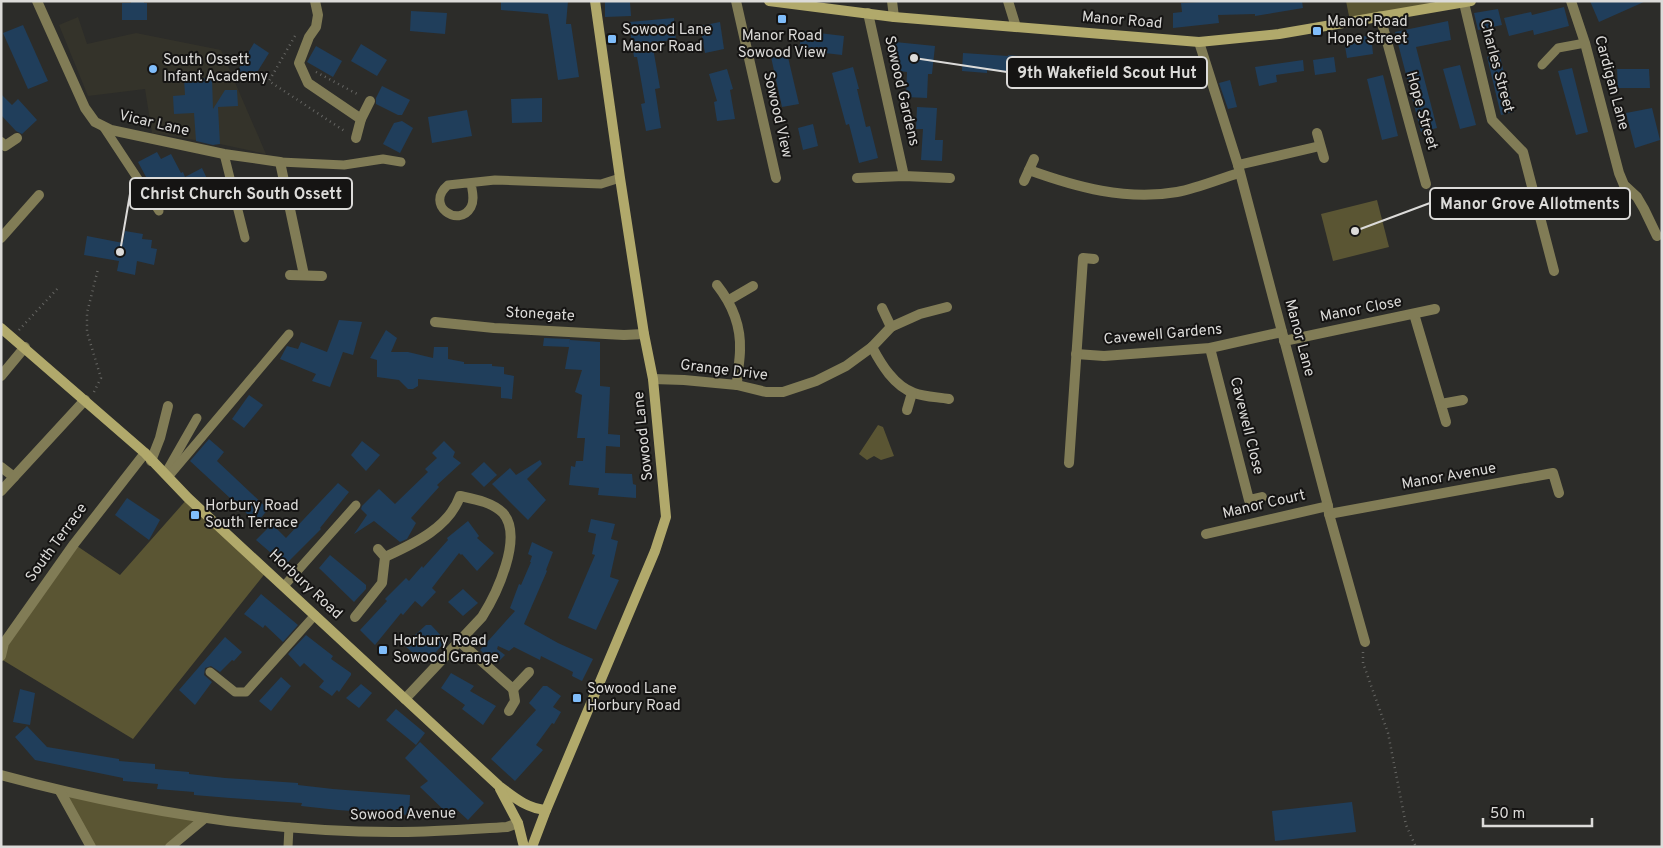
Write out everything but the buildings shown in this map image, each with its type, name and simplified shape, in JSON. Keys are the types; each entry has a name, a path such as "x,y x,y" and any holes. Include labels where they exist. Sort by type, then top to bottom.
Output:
{"street":[{"name":"Vicar Lane","path":"37,1 85,108 96,122 111,130 133,136 224,154 280,162"},
{"path":"314,1 318,15 316,27 309,37 299,63 308,83 361,118"},
{"name":"Sowood Lane","path":"532,847 655,551 666,518 653,379 644,334 620,178 595,1"},
{"name":"Sowood View","path":"736,1 776,178"},
{"name":"Manor Road","path":"769,1 894,17 1199,42 1279,34 1468,2"},
{"path":"892,1 894,17"},
{"path":"1008,1 1016,27"},
{"name":"Cardigan Lane","path":"1571,1 1585,43 1619,173 1624,185 1637,197 1657,236"},
{"name":"Charles Street","path":"1468,2 1492,120 1523,152 1554,271"},
{"name":"Sowood Gardens","path":"868,13 904,176"},
{"name":"Hope Street","path":"1380,16 1426,184"},
{"name":"Manor Lane","path":"1199,42 1239,169 1364,638"},
{"path":"356,138 361,118 370,101"},
{"path":"1317,133 1324,158"},
{"path":"1,142 5,146 16,138"},
{"path":"1029,170 1084,187 1117,193 1150,195 1177,192 1239,169 1320,146"},
{"path":"1024,181 1034,159"},
{"path":"280,162 304,275"},
{"path":"857,178 904,176 950,178"},
{"path":"1,238 39,195"},
{"path":"1069,463 1083,258 1094,258"},
{"path":"290,276 322,276"},
{"path":"717,285 729,300 734,311 740,351 737,385"},
{"path":"729,300 753,286"},
{"name":"Grange Drive","path":"653,379 737,385 766,392 783,392 798,388 846,366 872,347 891,327 920,314 947,307"},
{"path":"882,308 891,327"},
{"name":"Manor Close","path":"1283,336 1435,309"},
{"name":"Manor Close","path":"1414,314 1446,422"},
{"name":"Stonegate","path":"435,322 494,328 624,335 644,334"},
{"name":"Horbury Road","path":"1,328 148,456 207,516 499,786 526,806 546,810"},
{"name":"Cavewell Gardens","path":"1076,354 1104,356 1210,348 1283,336"},
{"path":"1,376 25,347"},
{"path":"872,347 887,372 912,393 949,398"},
{"name":"Cavewell Close","path":"1210,348 1249,500 1262,497"},
{"path":"907,410 912,393"},
{"path":"1440,404 1463,400"},
{"path":"1,491 87,402"},
{"name":"South Terrace","path":"1,656 4,643 74,544 148,456 160,438 168,406"},
{"path":"1,467 14,478"},
{"name":"Manor Avenue","path":"1329,510 1553,473 1559,494"},
{"path":"355,617 382,583 382,553 402,550 436,528 457,504 460,496 485,503 502,513 508,522 511,532 511,543 491,603 482,618 405,699"},
{"name":"Manor Court","path":"1206,534 1329,510"},
{"path":"460,642 513,689 515,701 509,711"},
{"path":"513,689 529,672"},
{"name":"Sowood Avenue","path":"1,775 60,791 205,818 289,827 343,831 402,832 507,827 518,823"},
{"name":"Horbury Road","path":"499,786 518,823 524,847"},
{"path":"60,791 91,847"},
{"path":"170,847 205,818"}],"lane":[{"path":"1542,65 1558,48 1585,43"},
{"path":"103,126 159,211"},
{"path":"224,154 245,238"},
{"path":"280,162 344,164 383,159 401,162"},
{"path":"471,183 495,180 601,184 620,178"},
{"path":"167,476 289,334"},
{"path":"167,476 197,418"},
{"path":"284,586 356,505"},
{"path":"210,672 235,692 246,692 315,615"},
{"path":"288,847 289,827"}],"path":[{"path":"299,63 370,101"},
{"path":"87,402 101,378 87,332 87,313 98,269"},
{"path":"12,337 59,287"},
{"path":"1364,638 1363,663 1388,733 1406,825 1416,847"}],"shaded area":[{"path":"1346,1 1467,1 1350,21"},
{"name":"South Ossett Infant Academy","path":"78,17 87,44 136,33 221,50 266,154 220,144 152,133 145,89 88,96 59,25"},
{"path":"1377,200 1389,247 1333,261 1321,214"},
{"path":"878,425 883,427 894,456 881,460 874,456 867,460 859,454"},
{"path":"188,498 267,571 133,739 1,659 1,656 74,544 120,575"},
{"path":"60,791 205,818 170,847 91,847"}],"place":[{"name":"Manor Road Sowood View","path":"782,19"},
{"name":"Manor Road Hope Street","path":"1317,31"},
{"name":"Sowood Lane Manor Road","path":"612,39"},
{"name":"9th Wakefield Scout Hut","path":"914,58"},
{"name":"South Ossett Infant Academy","path":"153,69"},
{"name":"Manor Grove Allotments","path":"1355,231"},
{"name":"Christ Church South Ossett","path":"120,252"},
{"name":"Horbury Road South Terrace","path":"195,515"},
{"name":"Horbury Road Sowood Grange","path":"383,650"},
{"name":"Sowood Lane Horbury Road","path":"577,698"}]}
